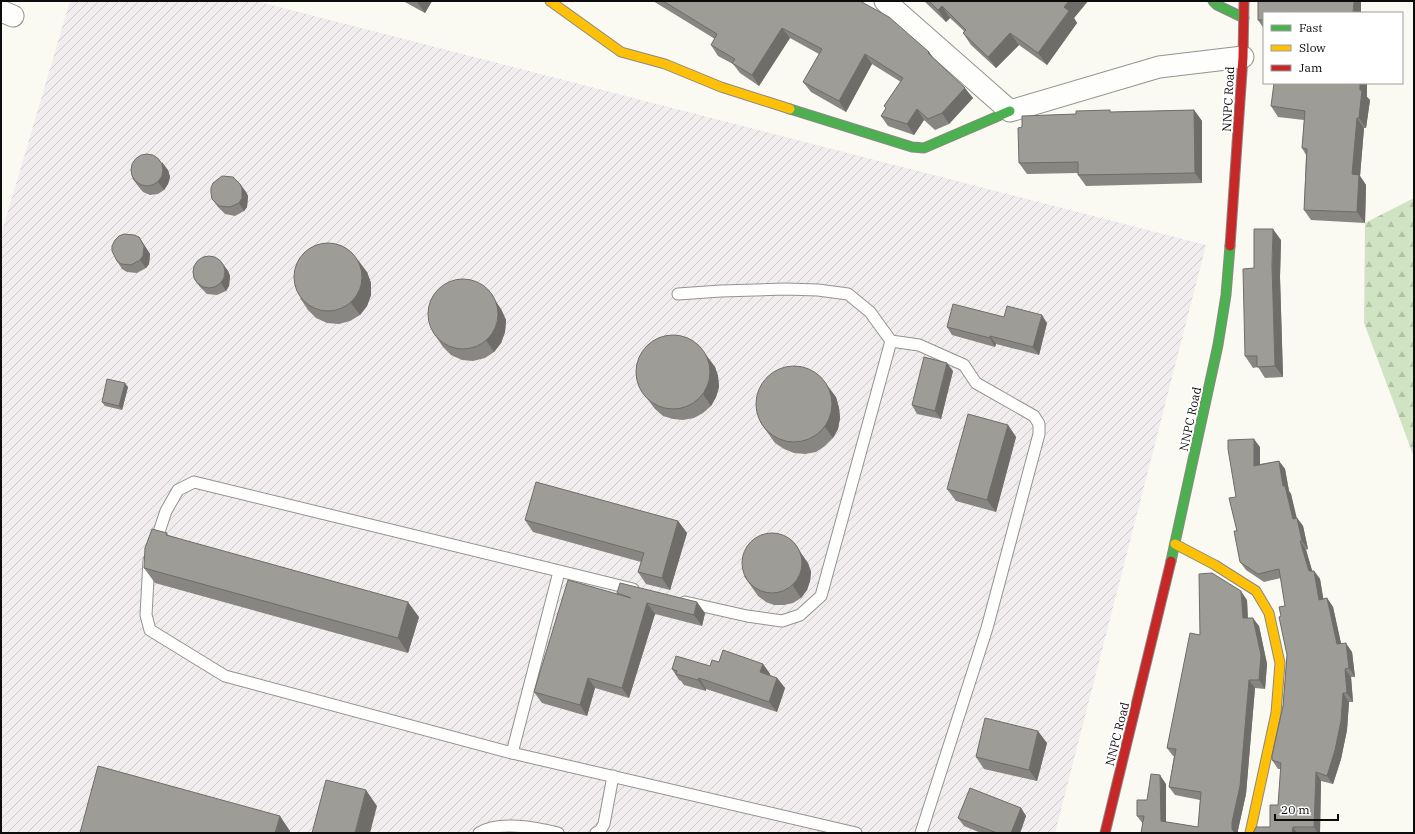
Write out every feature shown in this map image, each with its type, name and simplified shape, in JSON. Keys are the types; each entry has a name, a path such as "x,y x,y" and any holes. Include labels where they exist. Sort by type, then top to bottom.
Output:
{"street":[{"path":"550,1 601,36 621,52 641,59 665,64 721,87 912,147 924,148 1010,111 1159,67 1243,57"},
{"path":"885,1 1010,111"},
{"path":"1213,1 1217,5 1244,18"},
{"name":"NNPC Road","path":"1106,833 1175,544 1218,345 1226,295 1237,158 1243,57 1244,1"},
{"path":"1175,544 1215,565 1256,591 1269,613 1280,663 1278,692 1276,713 1250,833"}],"lane":[{"path":"678,294 785,289 818,290 848,294 870,312 891,341 919,345 964,365 976,383 1034,416 1039,424 1039,434 987,628 921,833"},
{"path":"672,598 747,616 782,621 800,615 821,596 891,341"},
{"path":"642,591 194,482 178,490 166,511 148,562 146,614 150,630 225,676 512,753 856,833"},
{"path":"512,753 559,572"},
{"path":"596,833 600,831 604,824 613,776"},
{"path":"479,833 497,828 514,826 558,833"}],"shaded area":[{"path":"70,1 256,1 1206,245 1055,833 1,833 1,235"}],"green space":[{"path":"1414,198 1414,457 1364,323 1365,223"}],"building":[{"path":"663,1 860,1 889,17 929,52 928,53 965,88 942,113 928,119 917,109 907,124 881,116 886,108 884,106 903,78 865,54 839,101 803,82 822,49 782,28 752,75 732,63 735,59 711,45 717,34"},
{"path":"929,1 1069,1 1064,7 1069,11 1038,53 1010,33 988,57 963,33 966,30 942,6 938,10"},
{"path":"1258,1 1354,1 1353,12 1263,12 1263,20 1258,20"},
{"path":"1274,84 1360,84 1360,90 1362,90 1359,118 1357,118 1352,174 1359,175 1357,212 1304,210 1307,149 1302,148 1305,111 1271,106"},
{"path":"1110,110 1110,112 1194,110 1195,173 1078,175 1078,162 1019,163 1018,128 1022,127 1022,116 1076,114 1076,111"},
{"path":"144,154 150,154 159,158 163,170 159,182 150,186 144,186 135,182 131,173 131,167 135,158"},
{"path":"222,176 233,177 242,188 242,198 239,203 230,207 219,206 212,199 211,188 213,183"},
{"path":"1254,229 1273,229 1272,266 1275,366 1257,367 1257,356 1245,356 1243,269 1254,268"},
{"path":"124,234 139,237 144,246 143,256 140,260 131,265 121,264 117,261 112,251 112,246 115,240"},
{"path":"321,243 335,243 347,248 357,258 362,270 362,284 357,296 347,306 335,311 321,311 309,306 299,296 294,284 294,270 299,258 309,248"},
{"path":"209,256 215,257 222,263 225,272 224,278 218,285 209,288 203,287 196,281 193,272 194,266 200,259"},
{"path":"463,279 482,285 492,295 498,314 492,333 482,343 463,349 444,343 434,333 428,314 434,295 444,285"},
{"path":"953,304 1004,317 1007,306 1042,315 1033,347 947,327"},
{"path":"673,335 687,338 699,346 707,358 710,372 707,386 699,398 687,406 673,409 659,406 647,398 639,386 636,372 639,358 647,346 659,338"},
{"path":"924,357 947,363 935,411 912,405"},
{"path":"794,366 809,369 821,377 829,389 832,404 829,419 821,431 809,439 794,442 779,439 767,431 759,419 756,404 759,389 767,377 779,369"},
{"path":"107,379 125,383 119,406 102,402"},
{"path":"968,414 1008,425 987,500 947,489"},
{"path":"1254,439 1254,466 1279,461 1283,486 1285,486 1293,519 1297,518 1302,541 1300,541 1309,571 1314,571 1319,600 1327,598 1337,644 1346,643 1349,668 1345,669 1347,693 1343,693 1341,721 1335,750 1327,776 1316,772 1314,827 1293,827 1292,833 1253,833 1256,827 1270,827 1270,805 1278,805 1281,763 1272,760 1272,756 1283,706 1287,655 1279,617 1281,616 1279,607 1285,606 1279,569 1258,574 1240,562 1234,531 1237,531 1229,498 1236,497 1228,449 1228,440"},
{"path":"536,482 678,521 662,578 638,572 644,553 525,520"},
{"path":"152,529 167,533 166,535 408,602 398,638 144,568 145,548"},
{"path":"772,533 784,535 797,546 800,551 802,563 800,575 789,588 784,591 772,593 760,591 747,580 744,575 742,563 744,551 755,538 760,535"},
{"path":"1212,573 1241,591 1243,618 1253,618 1261,655 1259,680 1249,680 1240,786 1232,822 1232,829 1235,833 1141,833 1144,816 1137,816 1137,800 1147,800 1151,774 1160,775 1161,821 1198,827 1201,792 1169,787 1176,749 1167,748 1190,633 1200,635 1199,574"},
{"path":"568,580 631,598 617,593 620,583 697,602 694,615 647,603 622,688 588,678 580,705 534,692"},
{"path":"723,650 763,664 760,672 777,678 769,702 699,678 698,680 676,674 677,671 672,669 676,656 710,666 712,660 719,662"},
{"path":"985,718 1038,731 1029,770 976,757"},
{"path":"98,766 280,816 275,833 80,833"},
{"path":"326,780 366,790 355,833 312,833"},
{"path":"970,788 1021,808 1011,833 997,833 958,818"}],"traffic: fast":[{"path":"1213,1 1217,5 1244,18"},
{"path":"790,109 912,147 924,148 1010,111"},
{"path":"1171,561 1218,345 1226,295 1230,246"}],"traffic: slow":[{"path":"550,1 621,52 665,64 721,87 790,109"},
{"path":"1175,544 1215,565 1256,591 1269,613 1280,663 1276,713 1250,833"}],"traffic: jam":[{"path":"1230,246 1243,57 1244,1"},
{"path":"1105,833 1171,561"}]}
